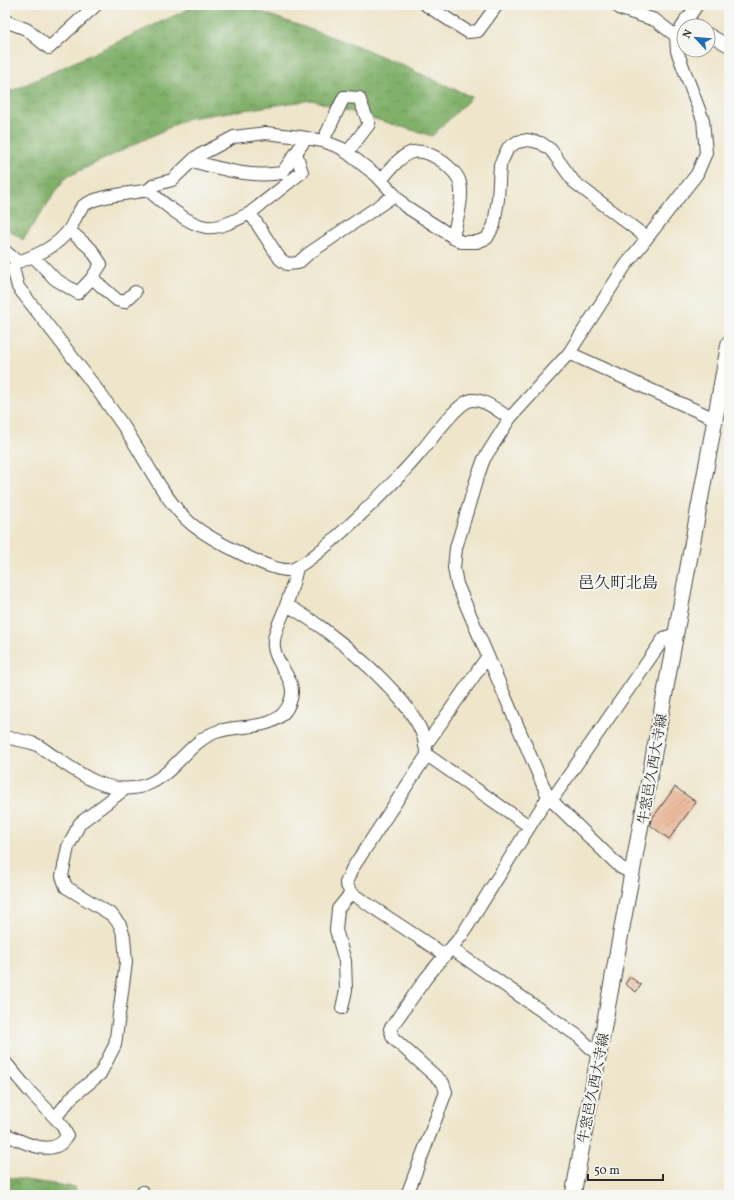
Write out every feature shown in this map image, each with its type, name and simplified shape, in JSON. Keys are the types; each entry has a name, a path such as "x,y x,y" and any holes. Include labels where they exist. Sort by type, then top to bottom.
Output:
{"main road":[{"name":"牛窓邑久西大寺線","path":"573,1195 633,874 729,343"}],"street":[{"path":"5,21 26,30 49,48 96,5"},
{"path":"426,5 468,32 478,31 497,5"},
{"path":"616,5 621,9 655,20 676,36"},
{"path":"693,18 697,5"},
{"path":"716,39 729,46"},
{"path":"633,874 620,867 549,799 457,584 454,568 456,548 476,481 484,460 510,418 569,353 625,266 646,237 697,174 706,153 703,120 680,58"},
{"path":"323,141 344,97 359,98 369,124 347,153"},
{"path":"12,268 46,251 69,230 82,206 99,199 148,190 154,185 172,180 196,157 234,137 266,133 323,141 347,153 381,180 405,206 461,242 477,242 487,238 494,225 500,165 508,148 517,142 528,140 541,143 551,150 574,182 646,237"},
{"path":"192,161 229,171 266,175 282,173 306,138"},
{"path":"381,180 402,156 421,150 431,153 451,168 460,182 460,193 453,238"},
{"path":"148,190 167,206 193,222 206,227 220,225 250,213 302,172 296,153"},
{"path":"250,213 280,259 287,264 298,263 308,254 395,195"},
{"path":"34,257 55,279 78,293 92,278 101,264 92,249 69,230"},
{"path":"5,251 18,287 108,406 164,490 185,518 195,528 251,558 277,569 297,568 368,508 418,455 438,430 466,402 473,400 483,402 510,418"},
{"path":"92,278 117,300 124,302 135,292"},
{"path":"569,353 715,420"},
{"path":"5,737 35,744 91,781 125,789 146,785 158,779 195,745 216,732 268,724 277,720 285,713 291,702 293,690 291,682 279,663 273,645 297,568"},
{"path":"286,605 316,623 358,657 387,686 421,729 426,750 529,826"},
{"path":"407,1195 446,1092 443,1083 393,1038 390,1029 426,978 448,952 529,826 664,638 676,634"},
{"path":"488,656 426,750 352,869 346,883 351,893 448,952 578,1036 599,1056"},
{"path":"56,1118 72,1097 100,1074 114,1046 126,962 124,937 120,925 112,916 66,887 62,876 68,847 80,823 125,789"},
{"path":"342,1008 346,990 346,961 336,930 338,909 351,893"},
{"path":"5,1062 56,1118 66,1130 67,1135 64,1141 53,1148 26,1143 5,1134"}],"green space":[{"path":"206,5 241,5 363,48 472,97 432,136 312,100 189,118 65,178 23,240 5,227 5,88 12,91 193,7"},
{"path":"5,1177 74,1187 80,1195 5,1195"}],"building":[{"path":"675,787 696,802 669,839 650,825 651,820"},
{"path":"630,977 641,985 636,992 625,984"}],"district":[{"name":"邑久町北島","path":"618,582"}]}
